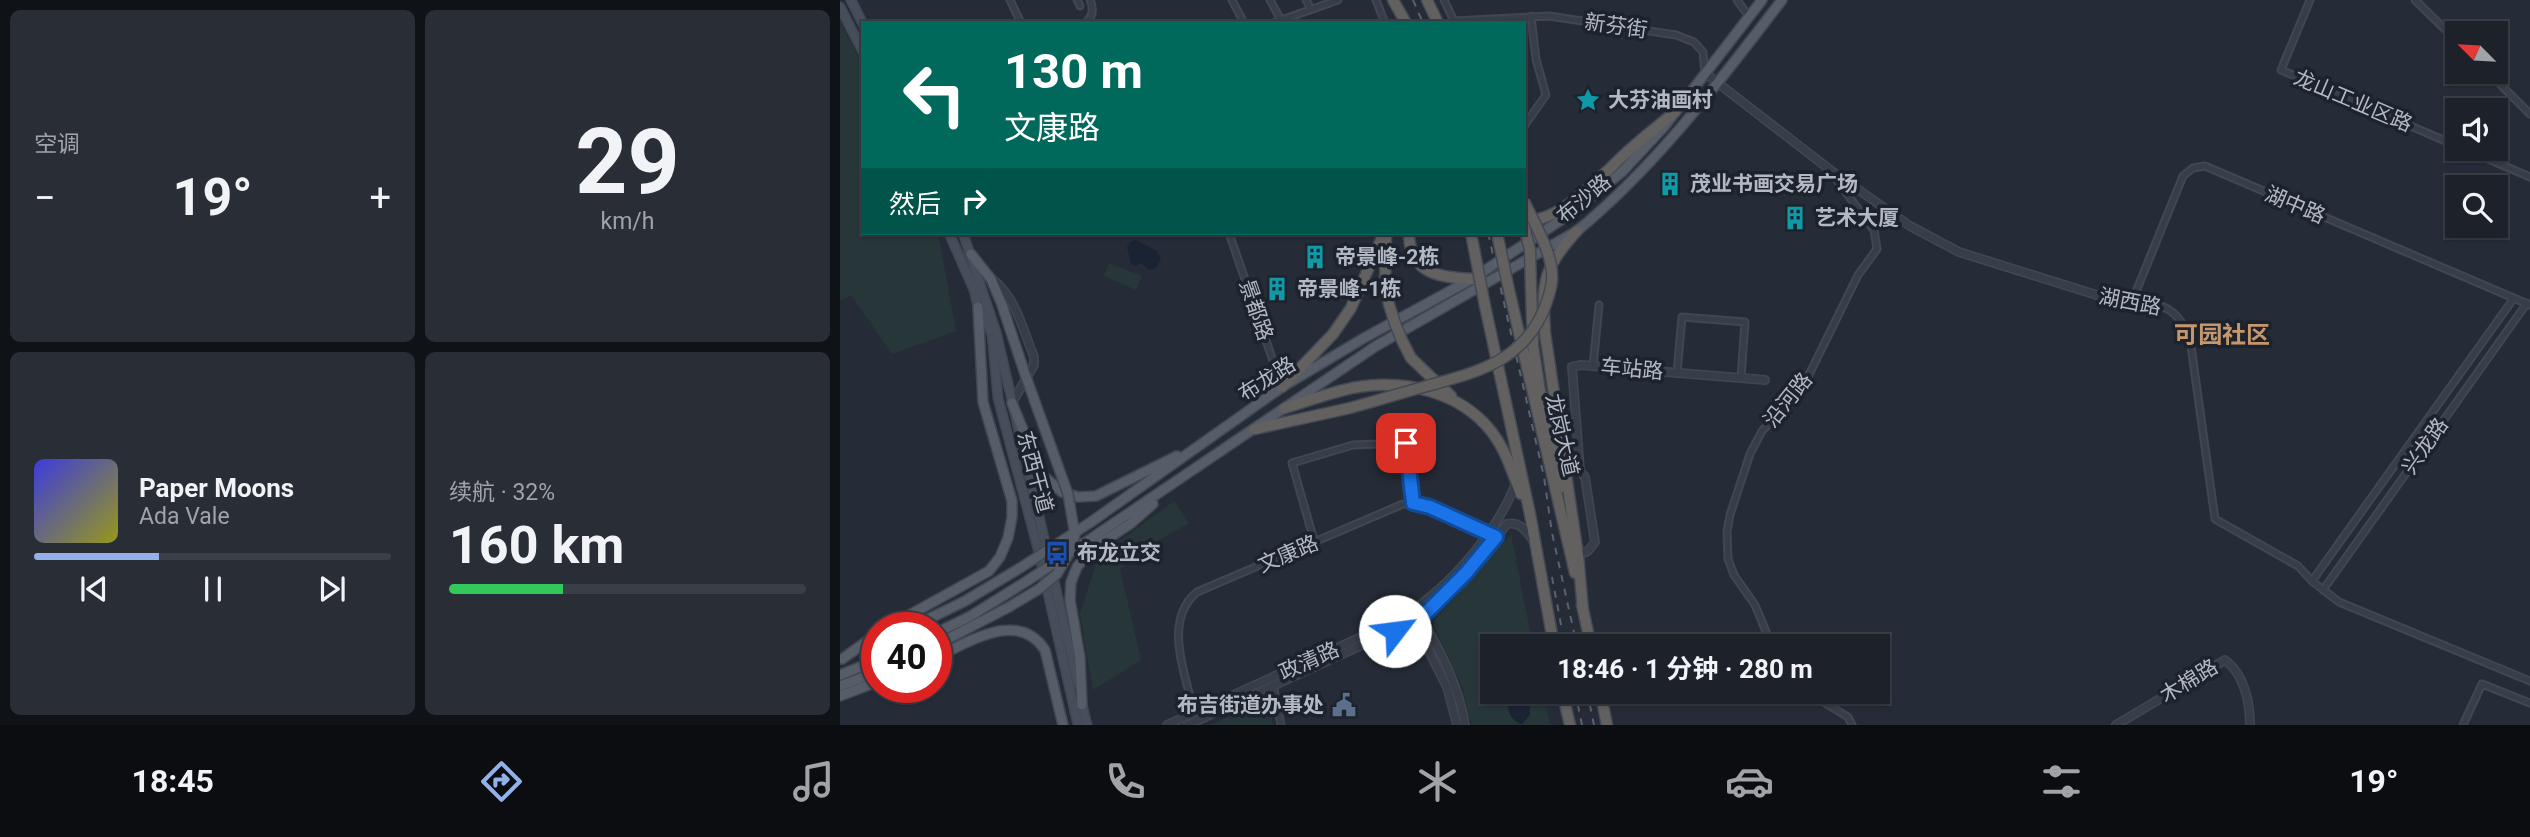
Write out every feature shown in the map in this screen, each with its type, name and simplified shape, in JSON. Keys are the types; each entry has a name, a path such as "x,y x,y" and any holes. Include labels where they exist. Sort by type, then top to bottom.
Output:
{"highway":[{"path":"1393,0 1398,21"},
{"path":"1393,0 1405,21"},
{"path":"1427,0 1437,21"},
{"path":"1526,220 1532,222 1558,211 1594,184 1675,112"},
{"path":"1255,429 1350,408 1479,371 1510,355 1527,339 1548,301 1552,280 1544,244 1526,205"},
{"path":"1577,231 1556,254 1545,274 1543,299 1545,333 1578,555 1583,610"},
{"path":"1526,234 1530,250 1533,346 1540,391 1578,555"},
{"path":"1282,387 1333,334 1351,308 1384,235"},
{"path":"1385,235 1385,288 1389,308 1401,339 1411,358 1490,430 1513,469 1516,483 1530,514"},
{"path":"1409,235 1411,253 1418,264 1429,272 1439,277 1472,279"},
{"path":"1471,235 1530,514 1552,634"},
{"name":"龙岗大道","path":"1497,235 1588,634"},
{"path":"1285,408 1357,387 1396,383 1432,392 1461,404"},
{"path":"1565,704 1570,725"},
{"path":"1603,704 1607,725"}],"main road":[{"path":"851,0 862,21"},
{"name":"布沙路","path":"1472,279 1564,218 1622,172 1675,112 1762,0"},
{"name":"布沙路","path":"1285,408 1376,346 1577,231 1604,209 1660,154 1783,0"},
{"path":"840,7 861,48"},
{"name":"东西干道","path":"950,235 974,290 978,307 994,333 998,398 1038,549 1078,725"},
{"name":"东西干道","path":"964,235 1012,403 1087,722"},
{"path":"952,637 1039,589 1057,574 1072,548 1075,535 1068,495 1011,325 991,279 971,254"},
{"name":"布龙路","path":"943,612 1020,568 1091,522 1282,387 1472,279"},
{"path":"915,612 986,574 995,565 1006,544 1012,522 1010,491 983,402 978,307"},
{"path":"979,338 994,333"},
{"path":"1012,403 1041,474 1062,492 1078,497 1096,496 1204,443"},
{"name":"布龙路","path":"952,625 1092,538 1285,408"},
{"path":"1082,705 1080,659 1070,600 1071,582 1077,567 1090,550 1130,524 1175,483"},
{"path":"952,650 995,631 1015,629 1027,633 1045,650 1063,725"},
{"path":"841,659 861,645"},
{"path":"841,659 861,650"},
{"path":"840,675 861,666"},
{"path":"840,686 861,678"},
{"path":"840,696 861,688"}],"street":[{"path":"1010,0 1020,21"},
{"path":"1087,21 1093,9 1090,0"},
{"path":"1232,0 1243,21"},
{"path":"1270,0 1281,20 1338,0"},
{"path":"1306,0 1311,9"},
{"path":"1376,0 1384,21"},
{"name":"新芬街","path":"1444,0 1454,21 1549,16 1676,35 1693,42 1703,51 1705,73"},
{"path":"1737,0 1749,17"},
{"name":"龙山工业区路","path":"2310,0 2281,70 2445,141"},
{"path":"2415,0 2445,29"},
{"path":"1526,122 1546,95 1536,59 1531,16"},
{"path":"1091,17 1095,21"},
{"name":"湖西路","path":"1705,73 1829,169 1910,226 1959,252 2103,297 2133,299 2172,310 2183,322 2190,339 2215,519 2298,566 2339,602 2530,681"},
{"path":"2499,84 2530,114"},
{"path":"2493,161 2530,177"},
{"name":"湖中路","path":"2133,299 2183,176 2193,168 2205,166 2528,304"},
{"name":"沿河路","path":"1767,634 1755,605 1734,575 1728,559 1727,531 1739,483 1762,431 1801,391 1858,275 1877,249 1874,230 1829,169"},
{"name":"景都路","path":"1230,235 1282,387"},
{"path":"991,279 1002,286 1034,357 1034,365 1012,403"},
{"name":"兴龙路","path":"2312,581 2514,298"},
{"name":"兴龙路","path":"2323,590 2528,304"},
{"path":"1592,366 1599,305"},
{"path":"1011,325 1013,307"},
{"path":"1677,373 1682,317 1745,322 1741,378"},
{"name":"车站路","path":"1578,555 1588,551 1595,542 1585,477 1580,471 1572,371 1576,365 1766,380"},
{"path":"1315,544 1292,463 1353,445 1406,443 1413,503 1430,507 1493,534 1514,522 1522,526 1535,543"},
{"name":"政清路","path":"1188,725 1272,682 1414,618 1466,573 1493,534 1516,483"},
{"name":"文康路","path":"1194,712 1179,639 1181,615 1187,602 1203,589 1315,544 1388,509 1413,503"},
{"name":"政清路","path":"1414,618 1416,609 1493,534"},
{"path":"1414,618 1447,687 1457,725"},
{"path":"1414,618 1454,684 1465,725"},
{"name":"木棉路","path":"2116,725 2225,660 2235,667 2248,699 2250,725"},
{"path":"1272,682 1281,725"},
{"name":"政清路","path":"1167,725 1272,682"},
{"path":"2463,725 2482,684 2530,703"},
{"path":"1826,704 1848,717 1852,725"}],"shaded area":[{"path":"840,21 861,62 861,235 937,235 956,331 892,354 851,295 840,301"},
{"path":"1109,263 1142,276 1136,290 1104,276"},
{"path":"1174,501 1189,523 1154,543 1120,569 1141,660 1093,690 1080,614 1098,557"},
{"path":"1511,534 1531,634 1480,634 1480,704 1546,704 1550,725 1471,725 1463,688 1434,627 1434,621"},
{"path":"1247,708 1270,709 1273,725 1210,725"}],"water":[{"path":"1136,240 1157,251 1161,259 1156,268 1149,270 1141,263 1136,266 1131,264 1127,247 1130,242"},
{"path":"1508,704 1529,704 1530,715 1522,724 1513,719"}],"railway":[{"path":"1413,0 1422,21"},
{"path":"1488,235 1544,477 1552,533 1574,634"},
{"path":"1552,577 1563,634"},
{"path":"1578,704 1582,725"},
{"path":"1590,704 1594,725"}],"place":[{"name":"大芬油画村","path":"1588,100"},
{"name":"茂业书画交易广场","path":"1670,184"},
{"name":"艺术大厦","path":"1795,218"},
{"name":"帝景峰-2栋","path":"1315,257"},
{"name":"帝景峰-1栋","path":"1277,289"},
{"name":"布龙立交","path":"1057,553"},
{"name":"布吉街道办事处","path":"1344,705"}],"district":[{"name":"可园社区","path":"2222,335"}],"route":[{"path":"1395,631 1421,618 1466,573 1496,537 1430,507 1413,503 1406,443"}]}
